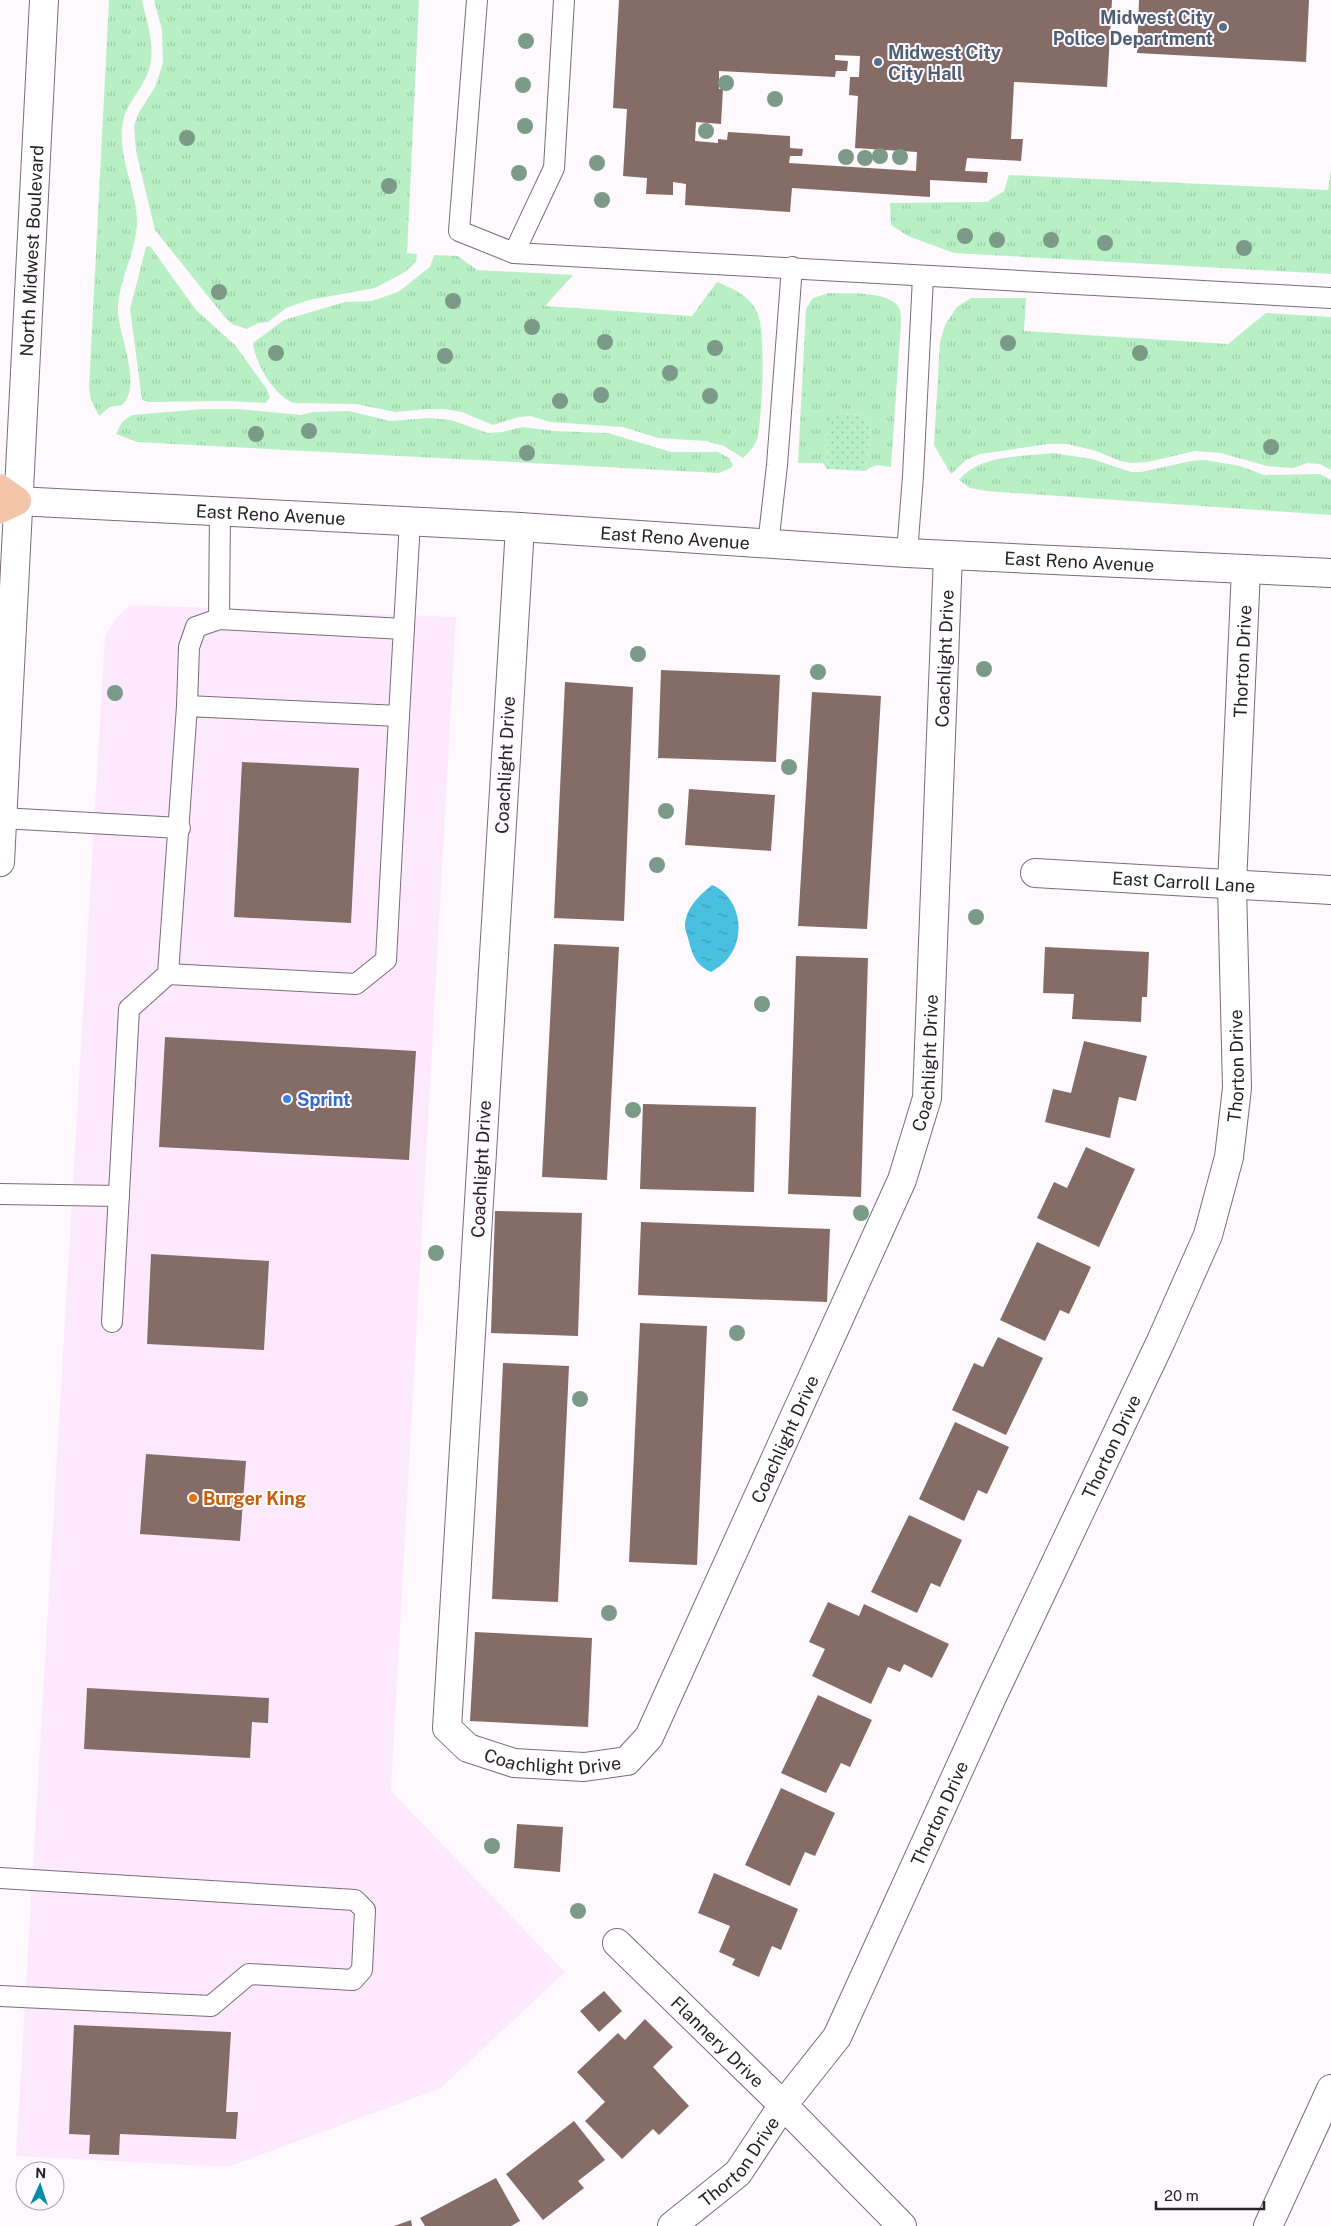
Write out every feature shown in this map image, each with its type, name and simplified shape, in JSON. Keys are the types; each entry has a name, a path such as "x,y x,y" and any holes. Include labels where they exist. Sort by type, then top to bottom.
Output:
{"street":[{"name":"North Midwest Boulevard","path":"0,862 6,499 44,0"},
{"name":"East Reno Avenue","path":"6,499 520,527 907,553 1331,573"},
{"name":"Coachlight Drive","path":"520,527 447,1728 468,1748 514,1763 584,1767 626,1761 649,1737 902,1180 928,1098 948,555"},
{"name":"Thorton Drive","path":"672,2226 738,2173 783,2105 837,2037 992,1697 1161,1341 1208,1235 1229,1157 1237,1088 1232,885 1246,569"},
{"name":"East Carroll Lane","path":"1035,873 1331,890"},
{"name":"Flannery Drive","path":"617,1943 783,2105 902,2226"},
{"path":"1268,2226 1331,2089"}],"lane":[{"path":"477,0 458,231 514,254 792,267 923,277 1331,298"},
{"path":"514,254 554,168 564,0"},
{"path":"768,545 777,465 792,267"},
{"path":"907,553 914,476 923,277"},
{"path":"219,619 220,511"},
{"path":"168,974 356,984 386,960 410,521"},
{"path":"112,1322 129,1009 168,974 180,828 189,647 196,627 219,619 404,629"},
{"path":"187,706 399,716"},
{"path":"2,818 180,828"},
{"path":"0,1194 119,1196"},
{"path":"0,1878 354,1900 365,1910 362,1970 353,1980 249,1974 210,2006 0,1996"}],"shaded area":[{"path":"130,605 456,617 391,1791 565,1972 441,2088 228,2167 16,2156 105,636 117,617"}],"green space":[{"path":"109,0 142,0 152,51 148,71 123,121 122,134 122,147 134,199 137,225 118,306 118,317 128,357 130,385 128,396 122,405 110,407 99,416 91,400 89,388"},
{"path":"154,0 419,0 407,253 417,254 416,262 405,272 375,288 309,300 286,308 268,322 258,323 247,329 232,324 223,315 155,230 136,151 134,126 138,114 155,87 163,63 162,30"},
{"path":"1331,170 1331,274 954,253 908,236 891,225 890,203 987,202 1004,191 1009,175 1328,190"},
{"path":"150,246 196,310 235,345 266,388 270,397 266,403 230,401 148,402 142,400 130,309 146,247"},
{"path":"434,255 458,256 477,270 573,275 545,306 692,316 717,282 729,287 752,304 759,319 762,334 761,409 758,436 754,445 743,458 724,446 706,441 658,438 623,427 550,422 531,416 519,417 493,425 462,412 444,409 395,412 356,404 295,403 288,400 273,387 262,369 253,343 284,320 345,302 372,301 398,292 430,267"},
{"path":"829,293 879,296 896,304 900,310 901,322 891,467 881,465 869,468 866,471 870,423 864,415 837,413 828,429 827,469 823,463 798,463 806,309 813,298"},
{"path":"971,298 1026,298 1024,331 1228,344 1266,313 1331,317 1331,470 1320,464 1307,463 1293,468 1267,466 1221,453 1195,451 1148,462 1132,463 1068,444 1048,444 980,454 966,460 951,474 934,445 940,342 945,325 957,307"},
{"path":"203,409 238,409 301,415 313,412 349,411 390,421 429,418 451,420 488,433 522,427 554,431 608,433 671,452 718,452 729,458 733,465 731,468 719,473 137,442 116,434 122,422 132,415"},
{"path":"837,413 864,415 870,423 866,471 827,469 828,429 831,416"},
{"path":"1053,453 1092,459 1131,472 1141,472 1191,461 1205,460 1240,466 1264,475 1320,474 1331,480 1331,515 987,491 970,488 959,480 978,465 990,461 1015,456"}],"water":[{"path":"712,885 729,898 734,907 739,927 735,948 723,964 711,972 700,965 695,958 685,927 690,908"}],"building":[{"path":"619,0 1112,0 1107,87 1014,82 1011,139 1023,139 1021,161 967,158 965,171 988,172 987,183 930,180 930,197 792,188 790,212 685,205 686,184 673,182 673,195 646,194 647,178 623,176 627,109 613,108","holes":["835,55 860,56 859,77 850,77 849,95 858,96 855,148 917,152 916,171 789,163 790,156 802,156 803,149 790,148 790,136 728,132 727,140 718,139 718,143 695,141 696,122 721,124 723,89 719,89 719,71 835,77 836,71 847,71 848,61 835,60"]},
{"name":"Midwest City Police Department","path":"1139,0 1309,0 1306,62 1137,53"},
{"path":"661,670 780,675 776,762 658,758"},
{"path":"565,682 633,687 624,921 554,918"},
{"path":"812,692 881,696 867,929 798,926"},
{"path":"242,762 359,768 351,923 234,917"},
{"path":"689,789 775,795 771,851 685,845"},
{"path":"554,944 619,947 607,1180 542,1177"},
{"path":"1045,947 1149,952 1147,997 1142,997 1141,1022 1072,1019 1074,994 1043,993"},
{"path":"796,956 868,958 861,1197 788,1194"},
{"name":"Sprint","path":"165,1037 416,1051 409,1160 159,1147"},
{"path":"1084,1041 1147,1056 1136,1101 1119,1097 1110,1138 1045,1122 1053,1089 1071,1093"},
{"path":"643,1104 756,1107 754,1192 640,1189"},
{"path":"1086,1147 1135,1169 1099,1247 1037,1218 1054,1182 1067,1188"},
{"path":"495,1211 582,1213 578,1336 491,1333"},
{"path":"641,1222 830,1229 827,1302 638,1295"},
{"path":"1037,1242 1091,1267 1069,1314 1060,1310 1045,1341 1000,1320"},
{"path":"151,1254 269,1261 264,1350 147,1344"},
{"path":"640,1323 707,1326 697,1565 629,1562"},
{"path":"998,1337 1043,1358 1006,1435 952,1410 974,1363 983,1367"},
{"path":"503,1363 569,1366 558,1602 492,1599"},
{"path":"955,1422 1009,1447 987,1494 978,1490 964,1521 919,1499"},
{"name":"Burger King","path":"146,1454 246,1461 240,1541 140,1534"},
{"path":"909,1515 962,1540 940,1587 931,1583 917,1613 871,1592"},
{"path":"828,1602 859,1616 864,1604 949,1644 932,1678 904,1664 900,1672 888,1667 871,1704 812,1676 825,1649 809,1642"},
{"path":"475,1632 592,1638 588,1727 470,1721"},
{"path":"87,1688 269,1698 268,1723 252,1722 250,1758 84,1749"},
{"path":"818,1695 872,1720 850,1767 841,1763 826,1793 781,1773"},
{"path":"781,1788 835,1813 815,1856 805,1852 790,1886 745,1865"},
{"path":"517,1824 563,1827 560,1872 514,1868"},
{"path":"714,1873 798,1909 781,1950 772,1946 759,1977 732,1965 735,1959 719,1952 730,1926 698,1913"},
{"path":"604,1991 622,2011 599,2032 580,2011"},
{"path":"645,2019 673,2047 653,2067 689,2106 659,2135 653,2129 622,2159 585,2121 605,2102 577,2072 618,2033 625,2040"},
{"path":"74,2025 231,2032 226,2112 238,2112 236,2139 120,2134 119,2155 89,2154 90,2135 69,2134"},
{"path":"574,2121 605,2160 578,2181 584,2188 543,2220 506,2174"},
{"path":"496,2178 520,2221 511,2226 425,2226 420,2218"},
{"path":"411,2220 412,2226 394,2226"}],"place":[{"name":"Midwest City Police Department","path":"1223,27"},
{"name":"Midwest City City Hall","path":"878,62"},
{"name":"Sprint","path":"287,1099"},
{"name":"Burger King","path":"193,1498"}]}
